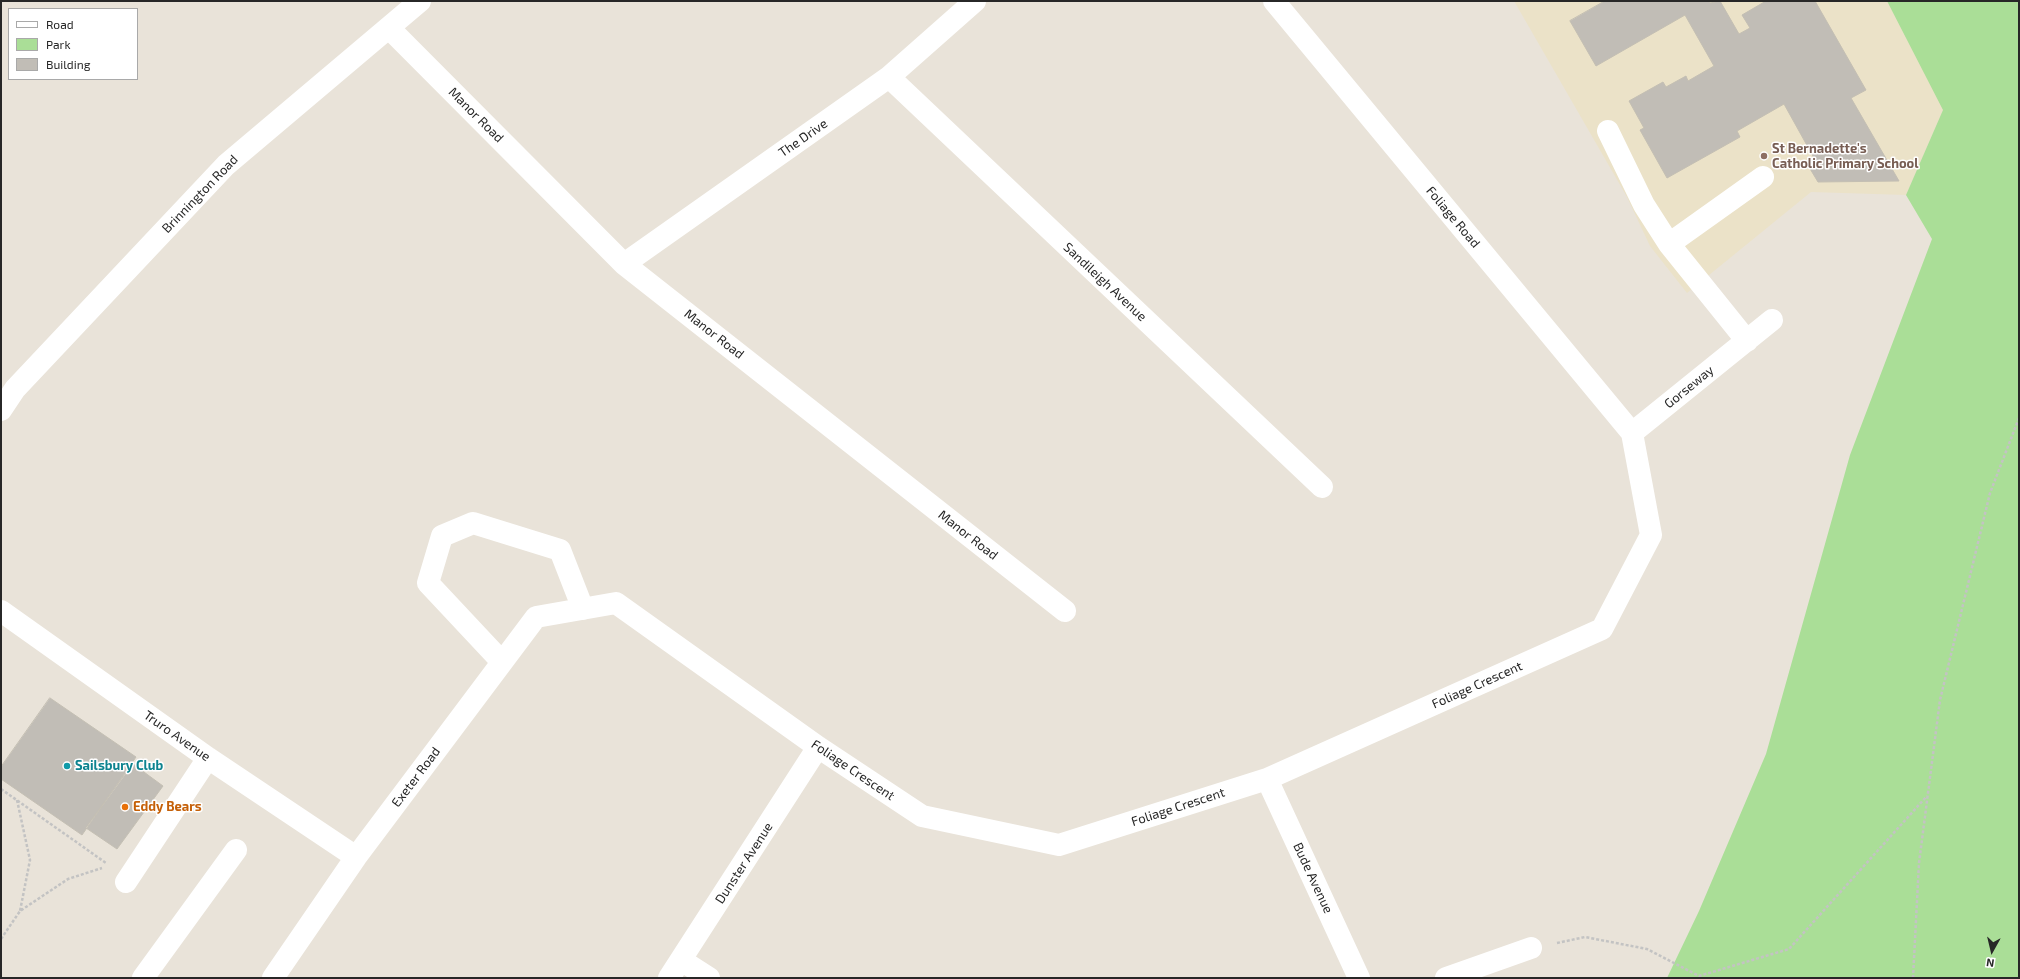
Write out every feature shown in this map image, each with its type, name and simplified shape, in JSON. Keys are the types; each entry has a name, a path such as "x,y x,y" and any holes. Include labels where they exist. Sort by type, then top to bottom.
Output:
{"street":[{"name":"Brinnington Road","path":"1,410 8,385 226,165 420,1"},
{"name":"The Drive","path":"624,264 889,77 975,1"},
{"name":"Foliage Road","path":"1274,1 1632,433"},
{"name":"Manor Road","path":"389,28 624,264 1065,611"},
{"name":"Sandileigh Avenue","path":"889,77 1322,487"},
{"path":"1608,131 1644,205 1669,244 1747,341"},
{"path":"1669,244 1763,176"},
{"name":"Gorseway","path":"1632,433 1772,320"},
{"name":"Foliage Crescent","path":"583,609 616,603 818,747 922,816 1058,845 1267,779 1602,629 1651,535 1632,433"},
{"path":"502,662 428,583 442,536 473,523 560,550 583,609"},
{"name":"Exeter Road","path":"273,978 356,857 536,617 583,609"},
{"name":"Truro Avenue","path":"1,611 208,758 356,857"},
{"name":"Dunster Avenue","path":"669,978 818,747"},
{"path":"126,882 208,758"},
{"name":"Bude Avenue","path":"1267,779 1359,978"},
{"path":"143,978 236,850"},
{"path":"1446,978 1531,948"},
{"path":"681,960 709,978"}],"path":[{"path":"1913,978 1919,863 1942,693 1990,493 2019,418"},
{"path":"1,789 110,866 68,880 20,911 1,939"},
{"path":"1531,948 1585,937 1647,949 1699,976 1789,949 1928,795"},
{"path":"17,800 30,860 20,911"}],"shaded area":[{"name":"St Bernadette's Catholic Primary School","path":"1514,1 1991,1 1906,195 1811,192 1687,293 1650,246 1627,197"}],"green space":[{"path":"1887,1 2019,1 2019,978 1667,978 1699,911 1766,754 1850,455 1932,239 1906,195 1943,110"}],"building":[{"path":"1605,1 1709,1 1710,3 1720,1 1739,34 1750,28 1742,15 1766,1 1815,1 1866,90 1851,98 1899,181 1818,182 1806,162 1814,158 1784,104 1737,131 1740,137 1667,178 1640,130 1644,128 1629,101 1663,82 1666,87 1686,76 1688,81 1714,66 1685,15 1596,66 1570,21"},
{"name":"Sailsbury Club","path":"50,698 136,757 82,835 1,779 1,767"},
{"name":"Eddy Bears","path":"133,764 163,786 117,849 86,828"}],"place":[{"name":"St Bernadette's Catholic Primary School","path":"1764,156"},
{"name":"Sailsbury Club","path":"67,766"},
{"name":"Eddy Bears","path":"125,807"}]}
